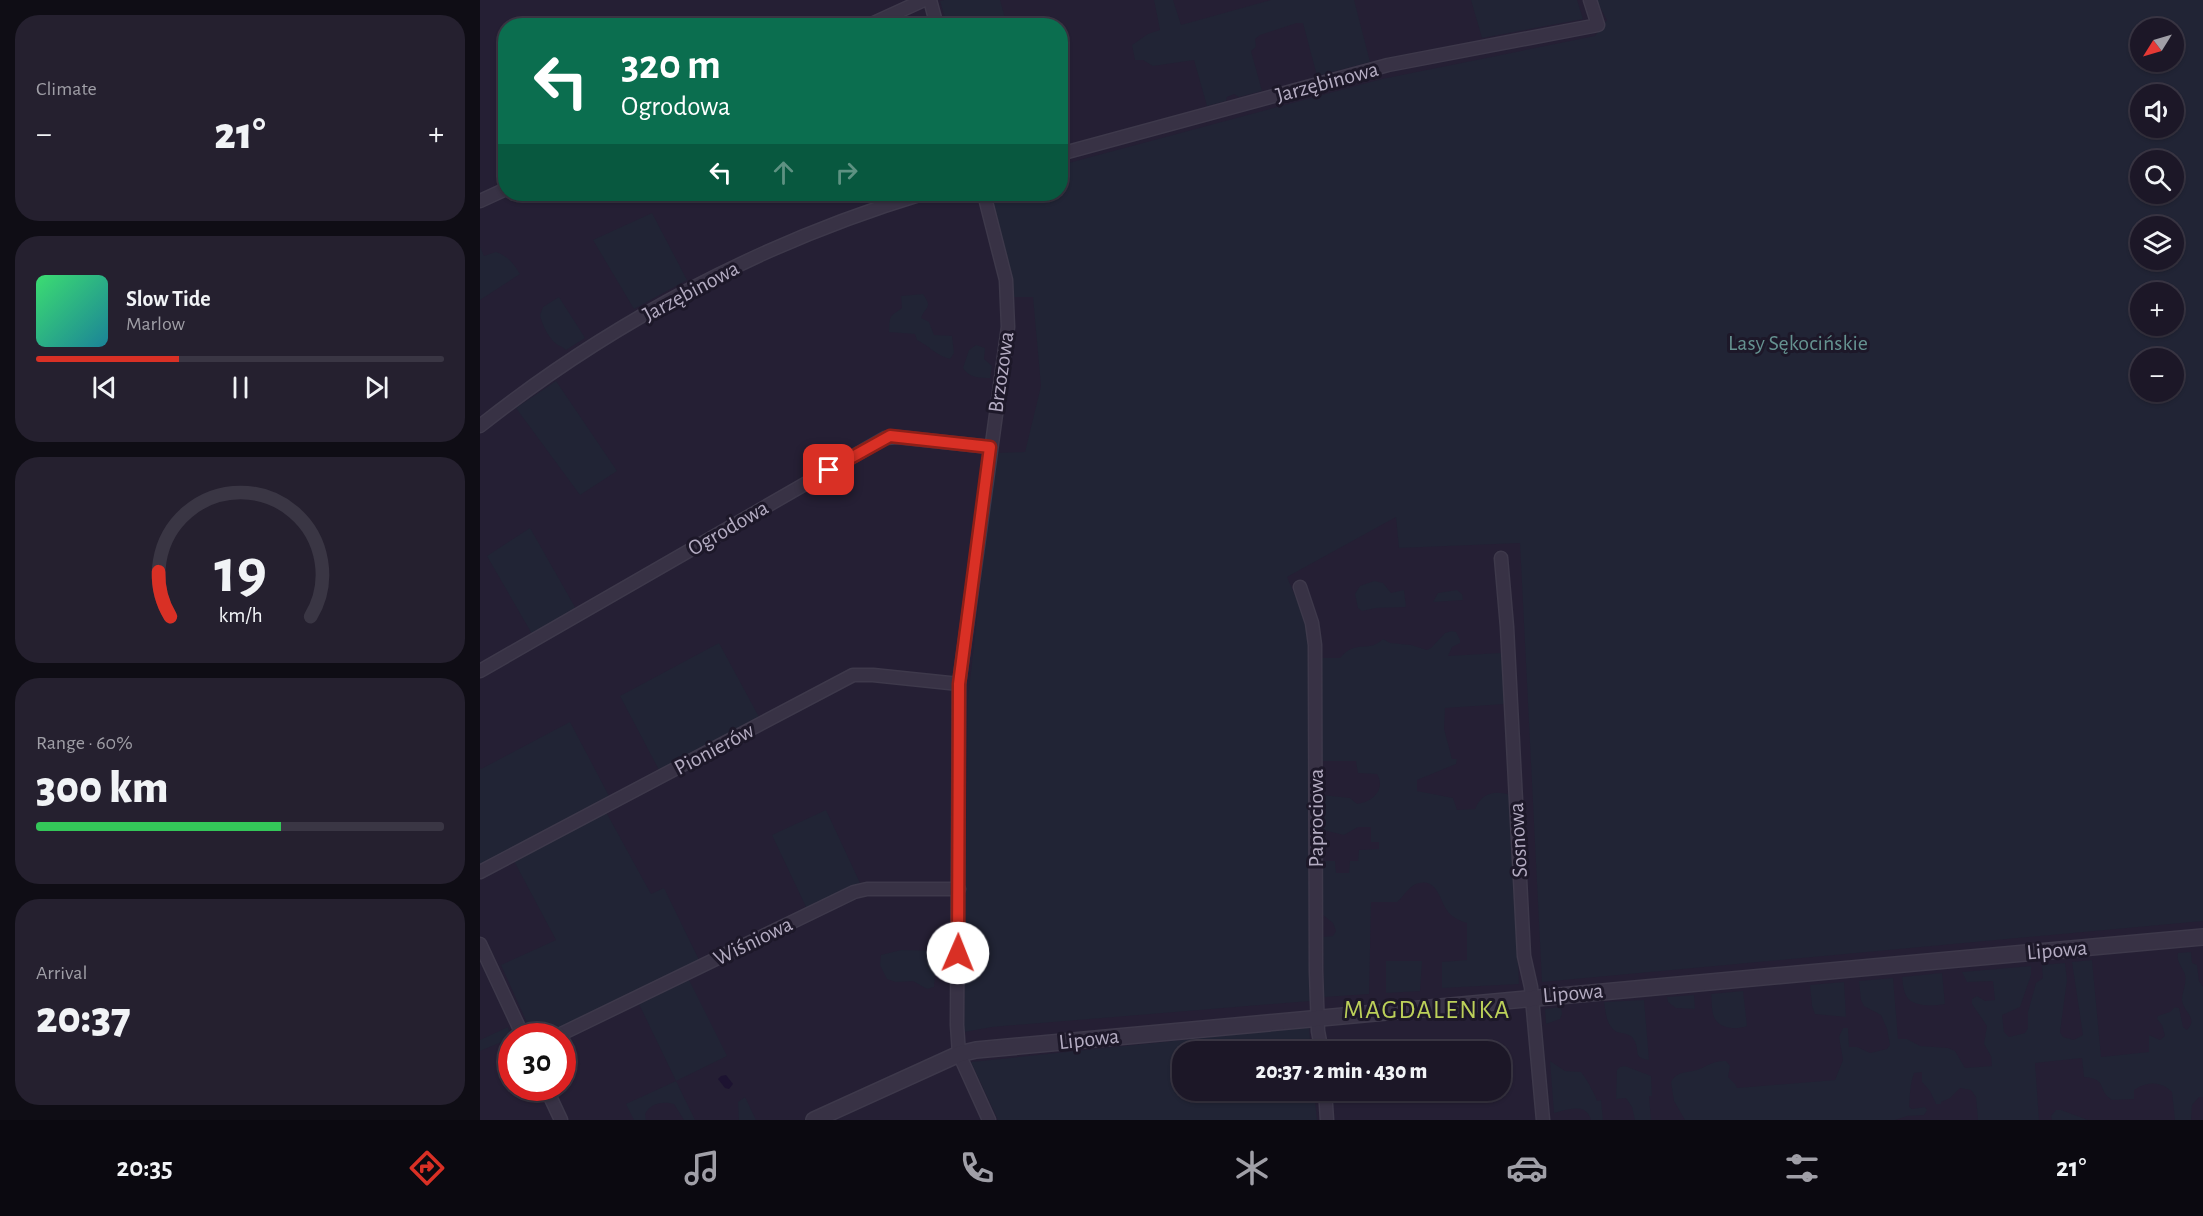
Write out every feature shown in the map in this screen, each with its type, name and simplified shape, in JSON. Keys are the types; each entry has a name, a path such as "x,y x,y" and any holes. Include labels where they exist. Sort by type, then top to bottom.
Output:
{"street":[{"path":"885,18 924,0"},
{"path":"930,0 935,18"},
{"name":"Jarzębinowa","path":"1068,152 1388,65 1598,25 1590,0"},
{"path":"480,201 498,193"},
{"name":"Jarzębinowa","path":"480,426 544,379 664,303 786,242 863,211 898,201"},
{"name":"Brzozowa","path":"986,201 1005,272 1008,327 959,684 957,1025 959,1054 989,1120"},
{"name":"Ogrodowa","path":"480,671 885,438 897,436 990,447"},
{"name":"Sosnowa","path":"1501,558 1507,627 1524,956 1532,996 1543,1120"},
{"name":"Paprociowa","path":"1300,587 1312,623 1315,645 1317,1017 1320,1041"},
{"name":"Pionierów","path":"480,872 850,676 873,675 959,684"},
{"name":"Wiśniowa","path":"576,1027 854,892 867,889 959,890"},
{"name":"Lipowa","path":"813,1120 959,1054 976,1050 1317,1017 1394,1012 1532,996 2203,936"},
{"path":"480,944 517,1023"},
{"path":"552,1101 561,1120"},
{"path":"1326,1101 1328,1120"}],"green space":[{"path":"1000,0 1005,18 945,18 940,1"},
{"path":"1154,0 1173,0 1181,25 1271,0 1354,0 1370,62 1317,76 1303,23 1297,23 1260,35 1255,39 1256,47 1251,51 1262,91 1239,97 1234,94 1227,97 1226,101 1207,106 1194,60 1153,66 1143,60 1135,60 1132,45 1148,34 1160,30"},
{"path":"1471,0 1577,0 1583,19 1482,38"},
{"name":"Lasy Sękocińskie","path":"1596,0 2203,0 2203,921 1542,982 1520,543 1399,548 1396,517 1287,577 1305,619 1310,658 1310,1001 992,1027 964,1032 968,699 995,453 1025,452 1041,386 1033,297 1014,297 1012,280 992,201 1068,201 1068,163 1382,79 1595,36 1607,20"},
{"path":"652,213 687,280 634,309 593,240"},
{"path":"480,247 484,256 496,252 504,256 520,274 480,300"},
{"path":"923,294 928,307 921,318 929,322 934,335 952,336 954,353 950,359 941,356 917,340 915,334 889,332 891,317 902,308 901,296"},
{"path":"559,297 585,338 566,350 549,336 540,315 543,307"},
{"path":"976,345 985,348 984,359 992,366 990,378 972,376 963,368 969,350"},
{"path":"556,381 617,471 580,495 516,408"},
{"path":"530,528 576,609 532,634 487,556"},
{"path":"1374,581 1383,583 1391,593 1404,590 1406,607 1362,611 1358,608 1355,594 1360,586"},
{"path":"1457,590 1462,594 1463,600 1433,602 1438,593"},
{"path":"1456,632 1460,643 1452,647 1448,656 1502,653 1505,704 1445,708 1444,729 1452,759 1457,759 1456,764 1417,780 1417,791 1453,798 1457,810 1475,809 1481,799 1489,794 1510,795 1519,984 1442,988 1442,962 1467,960 1467,923 1452,916 1433,887 1429,883 1422,883 1412,886 1397,902 1371,902 1369,994 1324,997 1323,937 1333,936 1336,931 1333,923 1323,915 1323,861 1335,861 1336,873 1349,873 1350,861 1358,861 1359,850 1379,849 1379,842 1371,842 1371,827 1358,827 1344,835 1323,830 1322,795 1350,798 1357,804 1363,803 1373,798 1380,785 1377,774 1358,773 1356,761 1322,761 1322,658 1340,658 1352,649 1372,645 1383,639 1390,643 1411,645 1427,650 1445,633"},
{"path":"719,643 759,717 659,770 620,696"},
{"path":"570,722 609,796 480,865 480,768"},
{"path":"826,810 860,883 807,909 772,835"},
{"path":"606,812 651,894 664,888 699,960 569,1023 527,1023 501,965 556,940 514,861"},
{"path":"901,950 939,951 941,956 936,964 934,987 927,989 913,981 896,982 887,979 880,965 881,955"},
{"path":"2191,952 2192,963 2197,965 2199,981 2203,987 2203,1097 2199,1097 2192,1105 2191,1120 2175,1120 2172,1092 2159,1084 2144,1085 2134,1090 2134,1099 2112,1100 2097,1080 2084,1077 2082,1058 2035,1063 2039,1120 1978,1120 1976,1097 1971,1090 1960,1088 1941,1104 1936,1104 1930,1091 1922,1082 1922,1072 1914,1073 1909,1107 1912,1109 1925,1107 1927,1110 1924,1115 1907,1116 1895,1120 1685,1120 1674,1101 1671,1082 1676,1076 1718,1061 1726,1061 1730,1066 1728,1077 1737,1088 1835,1080 1843,1060 1839,1037 1843,1028 1848,1028 1849,1047 1857,1047 1870,1053 1887,1049 1890,1045 1887,1029 1881,1015 1864,1006 1859,981 1893,978 1898,1039 1907,1039 1920,1046 1948,1048 1955,1051 1965,1068 1992,1066 1991,1056 1984,1044 1987,1026 1972,1004 1972,999 1977,996 1985,1001 1995,1000 1993,981 1967,982 1962,972 2031,966 2031,975 2020,1007 2002,1015 2004,1032 2009,1037 2025,1033 2028,1028 2028,1012 2036,983 2043,978 2042,965 2065,963 2067,980 2060,1032 2063,1037 2074,1040 2083,1035 2072,962 2092,960 2101,1057 2149,1052 2149,1035 2160,1040 2165,1036 2162,1025 2157,1019 2158,1016 2170,1012 2175,1007 2179,1008 2183,1027 2187,1030 2190,1026 2191,1018 2182,1000 2185,975 2178,953"},
{"path":"1386,961 1422,961 1420,991 1386,993"},
{"path":"1942,973 1945,1004 1919,1004 1907,997 1902,977"},
{"path":"689,980 727,1056 676,1081 639,1004"},
{"path":"1844,982 1846,1017 1815,1014 1810,985"},
{"path":"1743,991 1747,1026 1734,1028 1721,1025 1712,1010 1711,994"},
{"path":"1694,995 1695,1009 1676,1008 1668,1002 1667,997"},
{"path":"1644,1000 1649,1060 1638,1055 1636,1044 1631,1036 1613,1029 1607,1019 1604,1002"},
{"path":"1561,1007 1560,1019 1546,1024 1545,1009"},
{"path":"1309,1027 1310,1041 1174,1041"},
{"path":"498,1032 498,1043 480,1051 480,1040"},
{"path":"1172,1041 1172,1101 1315,1101 1317,1120 998,1120 971,1062"},
{"path":"1550,1061 1565,1071 1581,1072 1597,1101 1601,1100 1603,1120 1591,1120 1589,1114 1581,1109 1554,1113"},
{"path":"1625,1066 1651,1076 1652,1096 1649,1096 1651,1120 1635,1120 1632,1107 1626,1098 1616,1099 1617,1070"},
{"path":"676,1081 695,1120 684,1120 674,1104 665,1103 650,1107 645,1114 646,1120 634,1120 626,1104"},
{"path":"745,1097 756,1120 739,1120 738,1102"},
{"path":"2056,1110 2088,1120 2052,1120 2051,1116"}],"shaded area":[{"path":"726,1075 733,1084 729,1089 725,1088 718,1079"}],"district":[{"name":"MAGDALENKA","path":"1427,1010"}],"route":[{"path":"829,470 890,436 990,447 959,684 958,953"}]}
